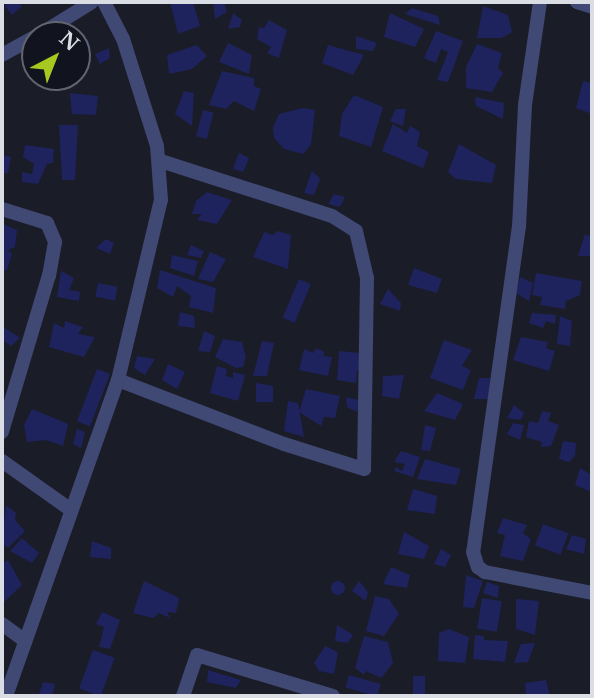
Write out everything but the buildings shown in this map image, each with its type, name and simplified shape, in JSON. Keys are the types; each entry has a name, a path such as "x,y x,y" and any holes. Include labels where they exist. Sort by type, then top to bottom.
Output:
{"street":[{"path":"61,21 92,2"},
{"path":"6,696 118,380 161,200 161,160 123,39 104,2"},
{"path":"540,2 525,105 519,226 473,552 478,567 485,572 592,593"},
{"path":"577,2 592,7"},
{"path":"2,55 21,45"},
{"path":"118,380 284,444 365,469 367,278 356,231 332,216 161,160"},
{"path":"2,209 47,223 55,242 2,432"},
{"path":"2,461 71,510"},
{"path":"2,624 25,641"},
{"path":"183,696 197,655 333,696"}]}
